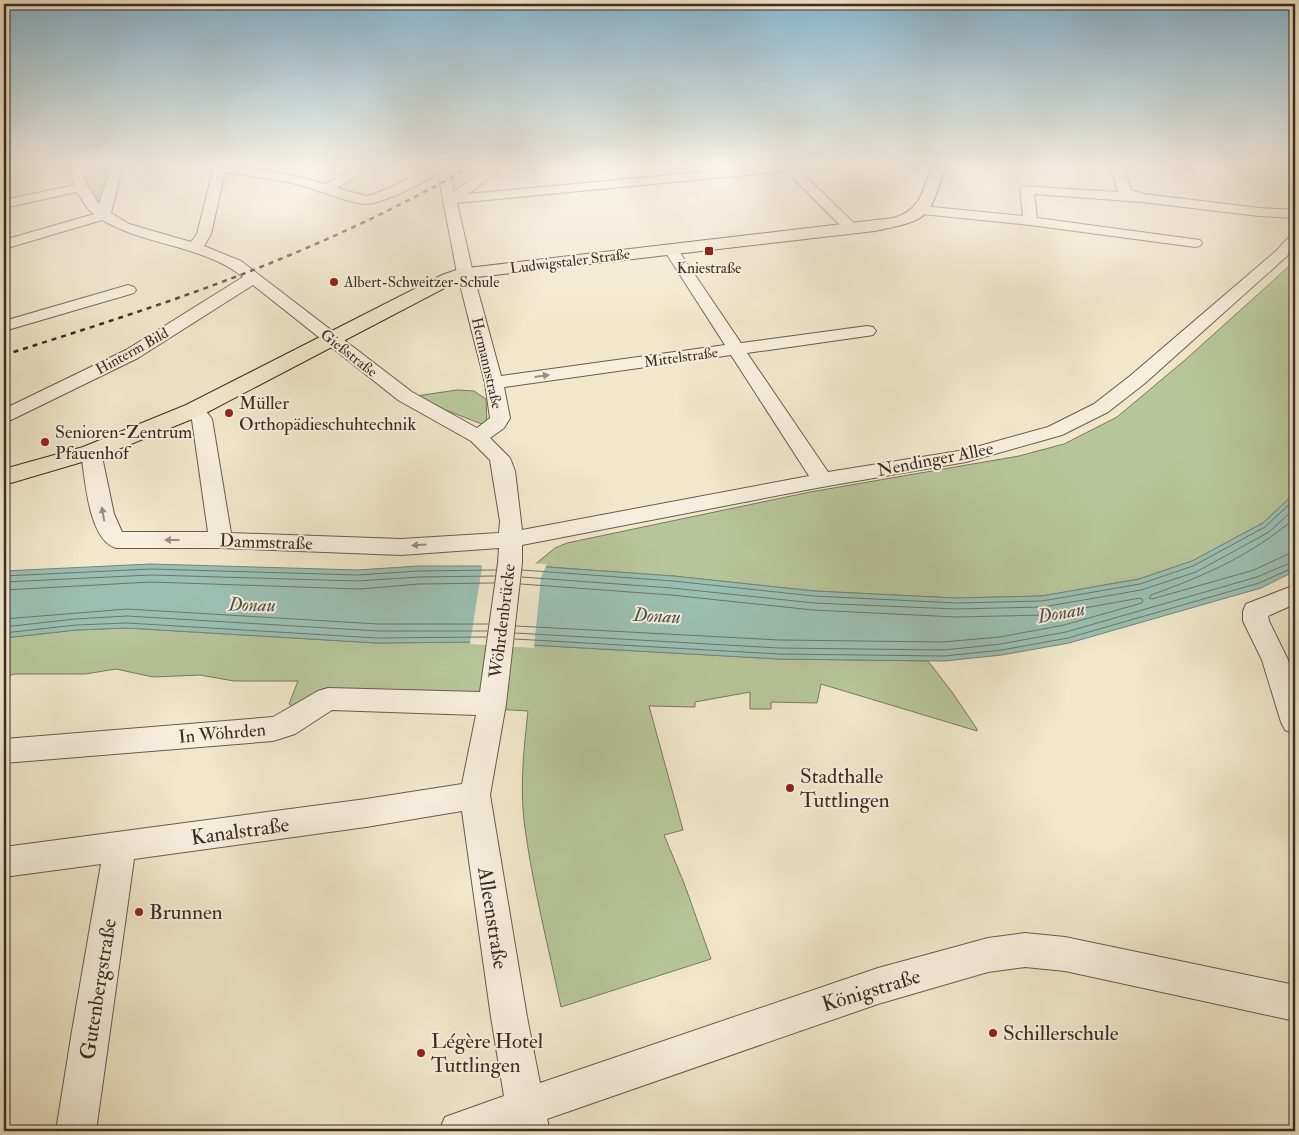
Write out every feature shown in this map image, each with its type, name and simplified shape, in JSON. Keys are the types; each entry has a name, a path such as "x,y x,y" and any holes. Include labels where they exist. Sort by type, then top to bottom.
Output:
{"main road":[{"name":"Ludwigstaler Straße","path":"4,477 91,452 194,410 448,279 465,273 852,229 907,218"}],"street":[{"path":"4,246 94,218"},
{"name":"Gießstraße","path":"109,218 124,226 195,248 236,264 405,396 478,437"},
{"path":"195,248 204,234 207,218"},
{"name":"Hermannstraße","path":"453,218 465,273 494,383 500,418 497,424 478,437"},
{"path":"841,218 852,229"},
{"path":"1000,218 1195,243"},
{"path":"1270,218 1282,224 1295,239"},
{"path":"1280,218 1295,222"},
{"name":"Nendinger Allee","path":"510,551 534,536 822,480 966,456 1054,431 1101,408 1145,373 1281,254 1295,239"},
{"path":"671,250 822,480"},
{"name":"Hinterm Bild","path":"4,416 132,354 253,276"},
{"path":"4,307 12,324 128,290"},
{"name":"Mittelstraße","path":"494,383 867,331"},
{"path":"194,410 202,419 221,540"},
{"path":"478,437 500,458 502,464 511,521 510,551"},
{"name":"Dammstraße","path":"91,452 105,524 112,538 116,540 221,540 510,551"},
{"name":"Wöhrdenbrücke","path":"492,704 510,551"},
{"path":"1295,594 1255,611 1256,621 1285,662 1295,722"},
{"name":"In Wöhrden","path":"4,751 273,730 285,726 328,699 492,704"},
{"name":"Alleenstraße","path":"492,704 475,795 510,1025 528,1120"},
{"name":"Kanalstraße","path":"4,862 475,795"},
{"name":"Gutenbergstraße","path":"76,1131 120,847"},
{"name":"Königstraße","path":"458,1131 528,1120 731,1035 878,986 988,955 1025,950 1065,954 1295,1003"}],"green space":[{"path":"1295,261 1295,493 1263,523 1192,561 1139,579 1042,596 956,598 814,591 673,576 533,566 555,548 567,543 810,492 1019,456 1064,444 1117,417 1185,360"},
{"path":"457,390 474,391 486,399 487,426 435,406 416,396"},
{"path":"127,628 377,643 477,642 779,659 928,661 952,692 977,731 821,684 817,703 771,702 771,709 750,709 750,692 695,702 695,707 649,706 683,830 664,835 684,883 711,959 561,1007 536,891 524,821 522,779 528,711 460,707 327,706 312,717 289,704 298,681 234,681 200,675 153,677 116,669 85,674 15,674 4,677 4,638 76,630"}],"water":[{"name":"Donau","path":"1295,493 1295,571 1261,588 1069,643 1002,655 944,661 779,659 477,642 377,643 127,628 76,630 4,638 4,571 151,564 358,570 418,566 533,566 673,576 814,591 956,598 1042,596 1139,579 1192,561 1263,523"}],"pier":[{"path":"480,562 547,564 541,577 534,648 470,644 482,567"}],"railway":[{"path":"4,355 156,306 230,279 373,218"}],"place":[{"name":"Kniestraße","path":"709,251"},
{"name":"Albert-Schweitzer-Schule","path":"334,282"},
{"name":"Müller Orthopädieschuhtechnik","path":"229,413"},
{"name":"Senioren-Zentrum Pfauenhof","path":"45,442"},
{"name":"Stadthalle Tuttlingen","path":"790,788"},
{"name":"Brunnen","path":"139,912"},
{"name":"Schillerschule","path":"993,1033"},
{"name":"Légère Hotel Tuttlingen","path":"421,1053"}]}
